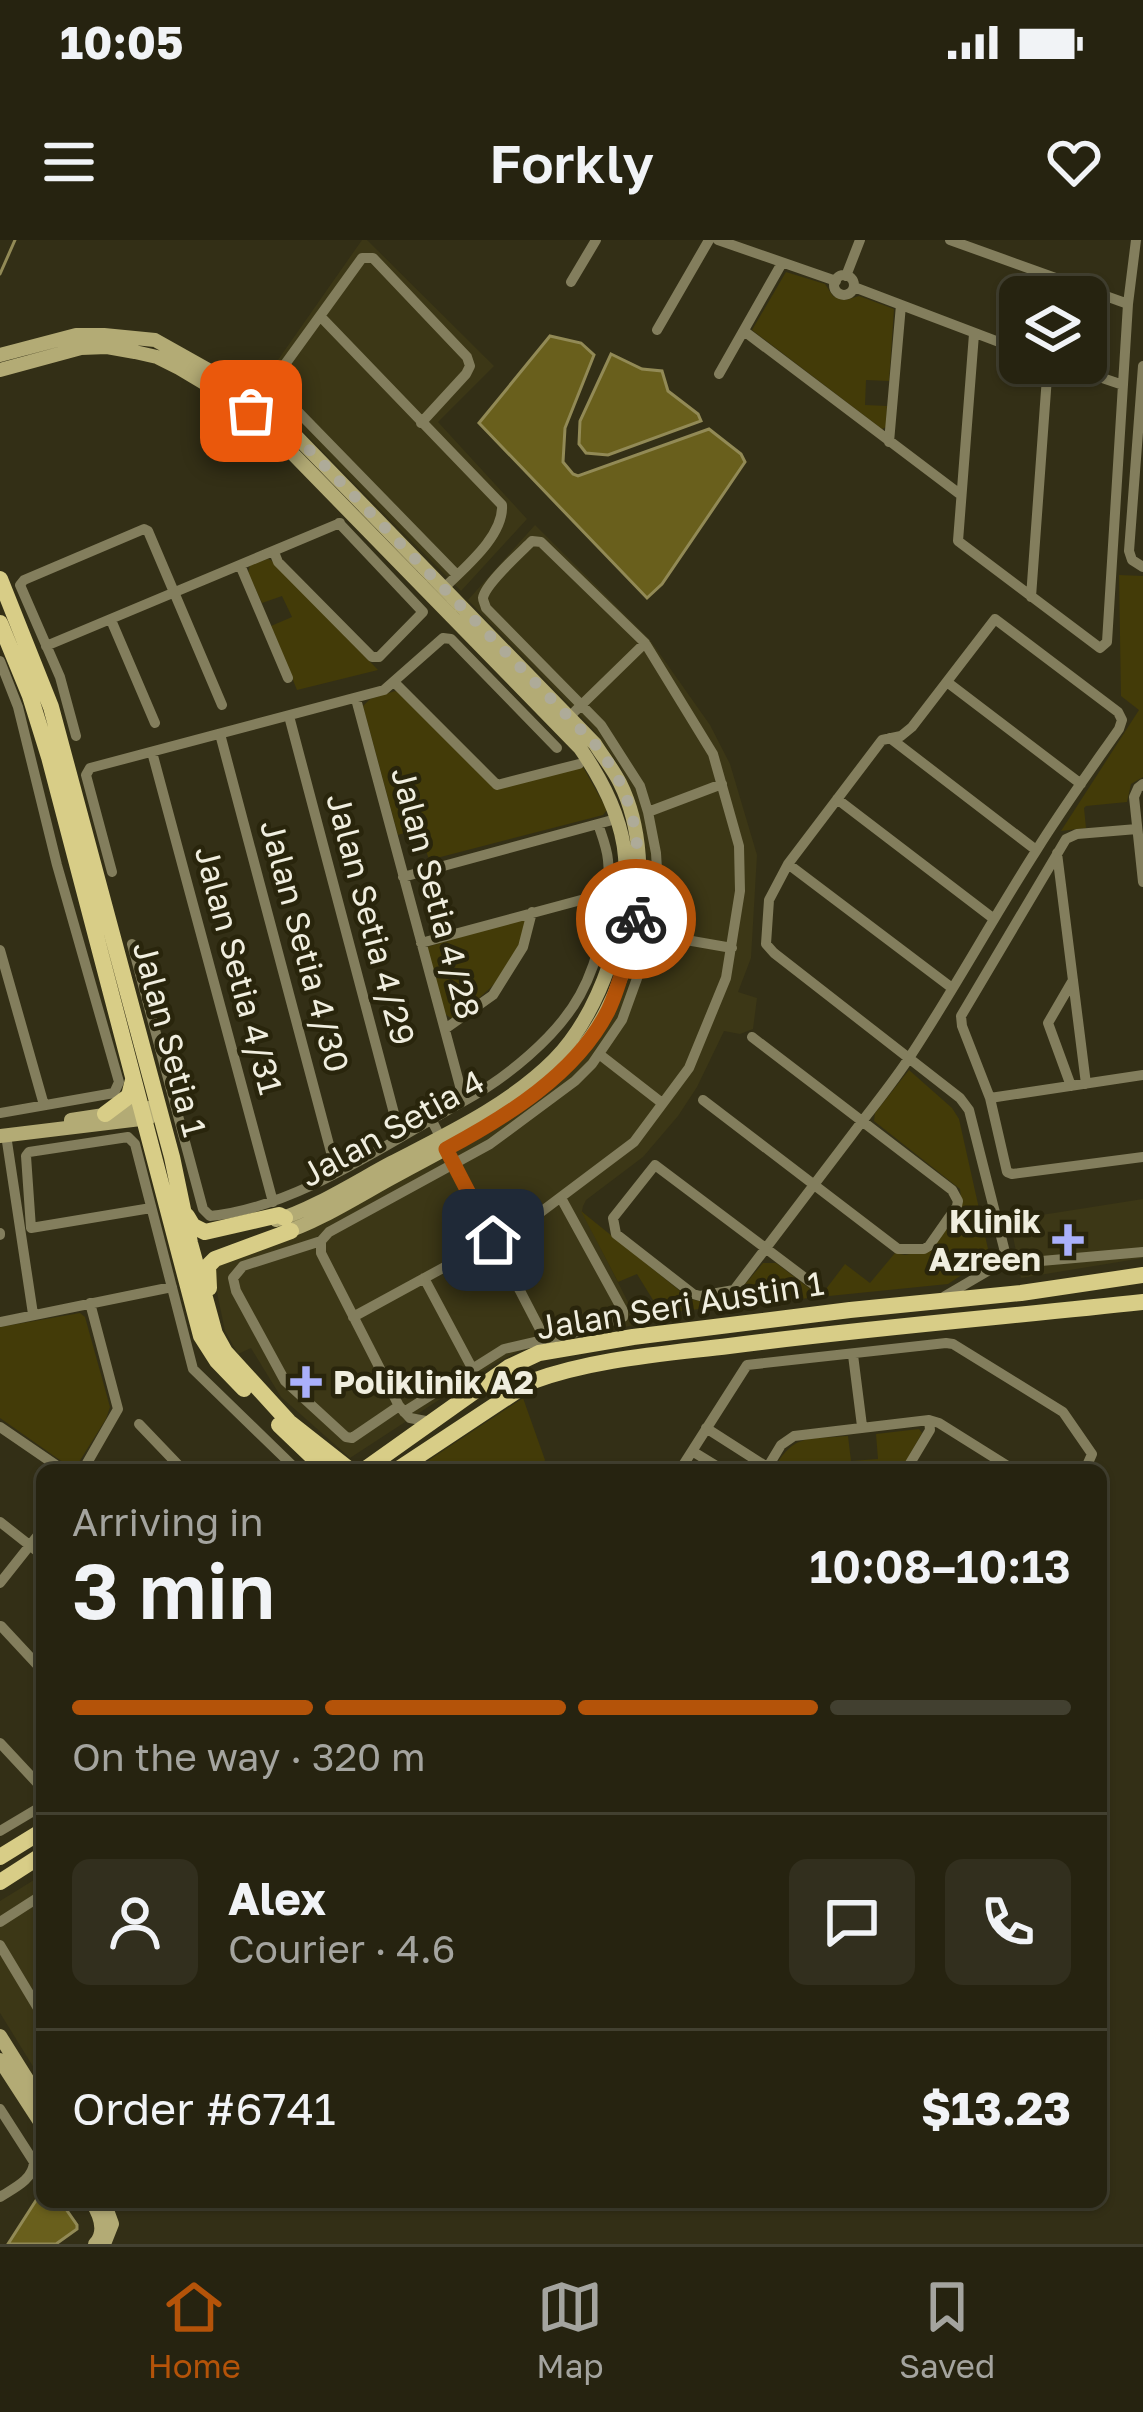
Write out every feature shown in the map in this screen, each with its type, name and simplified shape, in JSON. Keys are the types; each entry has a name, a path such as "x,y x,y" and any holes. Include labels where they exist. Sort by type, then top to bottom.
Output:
{"main road":[{"path":"2,631 11,627 14,618 3,587"},
{"name":"Jalan Setia 1","path":"3,587 39,650 186,1252 215,1334 289,1422 342,1464"},
{"path":"2,631 39,650"},
{"name":"Jalan Setia 1","path":"2,631 49,757 133,1076 172,1157 201,1336 218,1361 319,1464"},
{"path":"105,1114 129,1096 133,1076"},
{"path":"172,1157 193,1226 205,1232 279,1215 288,1224 208,1266 215,1334"},
{"name":"Jalan Seri Austin 1","path":"373,1464 509,1366 539,1354 633,1336 938,1301 1032,1280 1143,1275"},
{"path":"1032,1280 1044,1313"},
{"name":"Jalan Seri Austin 1","path":"406,1464 530,1382 554,1373 851,1330 1143,1302"},
{"path":"0,1857 36,1844"},
{"path":"0,1882 36,1847"}],"street":[{"path":"571,282 596,240"},
{"path":"657,330 714,240 845,281 999,343"},
{"path":"845,281 860,240"},
{"path":"950,240 1128,304"},
{"path":"974,334 958,542 1097,647 1105,646 1136,240"},
{"path":"255,405 362,258 373,258 467,357 470,366 422,423"},
{"path":"719,374 782,263"},
{"path":"890,442 901,305"},
{"path":"320,316 502,506 502,519 486,543 444,588"},
{"path":"744,331 962,495"},
{"name":"Jalan Setia 4","path":"0,355 76,335 154,340 255,405 444,588 565,722 607,791 616,819 626,857 628,929"},
{"name":"Jalan Setia 4","path":"0,370 81,348 107,347 168,362 255,405 354,516 565,722 595,744 621,785 631,816 639,859 628,929 597,998 553,1061 443,1143 288,1224 186,1252"},
{"path":"1138,564 1129,551 1143,366"},
{"path":"1107,380 1123,386"},
{"path":"271,384 457,575"},
{"path":"1031,597 1046,384"},
{"path":"39,650 354,516"},
{"path":"274,552 278,562 372,657 379,657 423,612 339,524"},
{"path":"76,736 60,677 39,650 22,582 144,529 222,705"},
{"path":"353,1317 529,1221 634,1142 689,1068 726,978 740,891 740,846 713,754 645,643 537,540 506,568 484,593 483,601 601,724 640,786 649,812 658,886 653,934 622,1020 575,1082 490,1144 328,1232 321,1241 242,1266 233,1278 236,1291 288,1384 349,1439 404,1412 504,1349 622,1317 623,1311 561,1198"},
{"path":"240,566 288,678"},
{"path":"112,620 155,723"},
{"path":"817,1287 766,1249 655,1165 613,1218 616,1234 693,1294 734,1290 766,1249 909,1058 1122,720 1118,712 995,620 912,727 901,736 882,740 788,864 769,899 766,944 774,953 909,1058 960,1098 969,1110 1008,1264 1032,1280 1143,1252"},
{"path":"112,872 90,768 384,690 443,638 451,639 556,748"},
{"path":"565,722 645,643"},
{"path":"0,661 18,706 57,866 119,1082 114,1093 0,1113"},
{"path":"394,682 494,784 579,764"},
{"path":"947,682 1081,784"},
{"name":"Jalan Setia 4/28","path":"356,700 464,1101"},
{"path":"0,712 18,706"},
{"name":"Jalan Setia 4/29","path":"289,716 400,1136"},
{"name":"Jalan Setia 4/30","path":"220,734 336,1171"},
{"path":"890,738 1036,850"},
{"name":"Jalan Setia 4/31","path":"152,752 273,1202"},
{"path":"649,812 722,784"},
{"path":"1143,784 1134,797 1143,882"},
{"path":"837,800 994,919"},
{"path":"403,877 616,819"},
{"path":"132,944 202,1209 215,1216 273,1202 486,1089 542,1045 580,996 604,930 608,856 598,824"},
{"path":"1137,829 1070,836 961,1016 990,1098 1008,1171 1143,1157"},
{"path":"1057,853 1086,1084"},
{"path":"788,864 952,988"},
{"path":"421,943 608,893"},
{"path":"445,1029 493,995 524,947 532,912"},
{"path":"628,929 732,949"},
{"path":"0,950 44,1105"},
{"path":"1071,1086 1048,1023 1072,980"},
{"path":"703,1100 898,1249 928,1246 957,1206 956,1194 752,1037"},
{"path":"599,1054 662,1103"},
{"path":"990,1098 1143,1075"},
{"path":"9,1135 105,1114 151,1113"},
{"path":"9,1135 151,1113"},
{"path":"431,1119 544,1337"},
{"path":"9,1135 33,1314"},
{"path":"151,1208 31,1228 25,1160 29,1152 128,1137 135,1144 193,1369 291,1464"},
{"path":"321,1241 321,1253 404,1412 431,1423"},
{"path":"938,1301 1008,1264"},
{"path":"424,1278 472,1368"},
{"path":"0,1322 172,1287"},
{"path":"86,1464 118,1409 90,1303"},
{"path":"684,1464 746,1365 953,1344 1063,1412 1092,1454 1088,1464"},
{"path":"853,1355 862,1426"},
{"path":"232,1359 269,1388 278,1390 288,1384"},
{"path":"910,1464 930,1430 929,1420"},
{"path":"770,1464 781,1445 794,1436 929,1420 1000,1464"},
{"path":"139,1424 177,1464"},
{"path":"0,1426 54,1464"},
{"path":"706,1428 760,1464"},
{"path":"692,1451 713,1464"},
{"path":"0,1522 36,1549"},
{"path":"0,1583 36,1539"},
{"path":"1,1626 36,1664"},
{"path":"0,1743 36,1782"},
{"path":"0,1831 36,1810"},
{"path":"0,1922 36,1899"},
{"path":"0,1945 36,2005"},
{"path":"0,2036 36,2093"},
{"path":"0,2060 36,2116"},
{"path":"0,2109 34,2162 30,2177 0,2198"},
{"path":"94,2244 100,2239 101,2225 96,2208"},
{"path":"104,2244 112,2224 106,2208"}],"shaded area":[{"path":"362,240 494,366 438,422 527,519 461,591 259,387"},
{"path":"786,272 825,284 840,299 859,296 894,309 889,381 866,380 865,405 887,406 886,427 882,429 752,330"},
{"path":"550,336 581,343 594,355 565,428 563,462 573,474 709,429 745,462 662,584 647,598 479,423"},
{"path":"611,354 642,369 662,371 668,391 701,421 608,455 586,453 579,444 580,421"},
{"path":"535,525 650,640 710,725 730,764 757,855 751,958 738,992 757,998 753,1029 740,1034 724,1031 678,1116 643,1157 583,1206 639,1324 527,1347 350,1458 281,1397 251,1348 238,1354 225,1331 213,1273 219,1261 304,1233 322,1219 485,1135 561,1078 612,1014 644,916 647,859 634,797 621,768 593,729 468,600"},
{"path":"268,559 378,670 297,690 271,626 292,617 282,596 262,603 248,573 250,565"},
{"path":"1119,575 1143,576 1143,777 1131,784 1127,802 1086,806 1086,828 1061,831 1139,710 1121,696"},
{"path":"395,691 493,787 583,767 607,810 603,815 429,860 419,828 398,835 363,706"},
{"path":"525,918 519,949 501,976 452,1019 445,1014 427,947"},
{"path":"909,1070 959,1119 988,1249 986,1259 948,1284 661,1313 637,1274 618,1282 581,1211 690,1299 699,1301 735,1296 763,1263 776,1263 813,1291 826,1289 845,1264 870,1283 895,1253 930,1250 962,1209 960,1189 874,1121 875,1113"},
{"path":"1143,1199 1143,1258 1021,1278 1010,1220"},
{"path":"80,1313 85,1317 110,1407 78,1464 65,1464 0,1418 0,1327"},
{"path":"523,1398 545,1460 543,1464 423,1464"},
{"path":"919,1429 922,1433 904,1464 777,1464 788,1449 804,1440 848,1436 851,1461 878,1459 876,1434"},
{"path":"36,1879 36,2071 0,2013 0,1901"},
{"path":"36,2200 36,2208 65,2208 77,2225 56,2244 8,2244"}],"waterway":[{"path":"0,274 15,240"}],"way so far":[{"path":"251,411 260,399 595,744 621,785 631,816 639,859 636,919"}],"place":[{"name":"Klinik Azreen","path":"1068,1240"},
{"name":"Poliklinik A2","path":"306,1382"}],"route":[{"path":"493,1240 446,1149 525,1099 580,1050 608,1010 636,919"}]}
